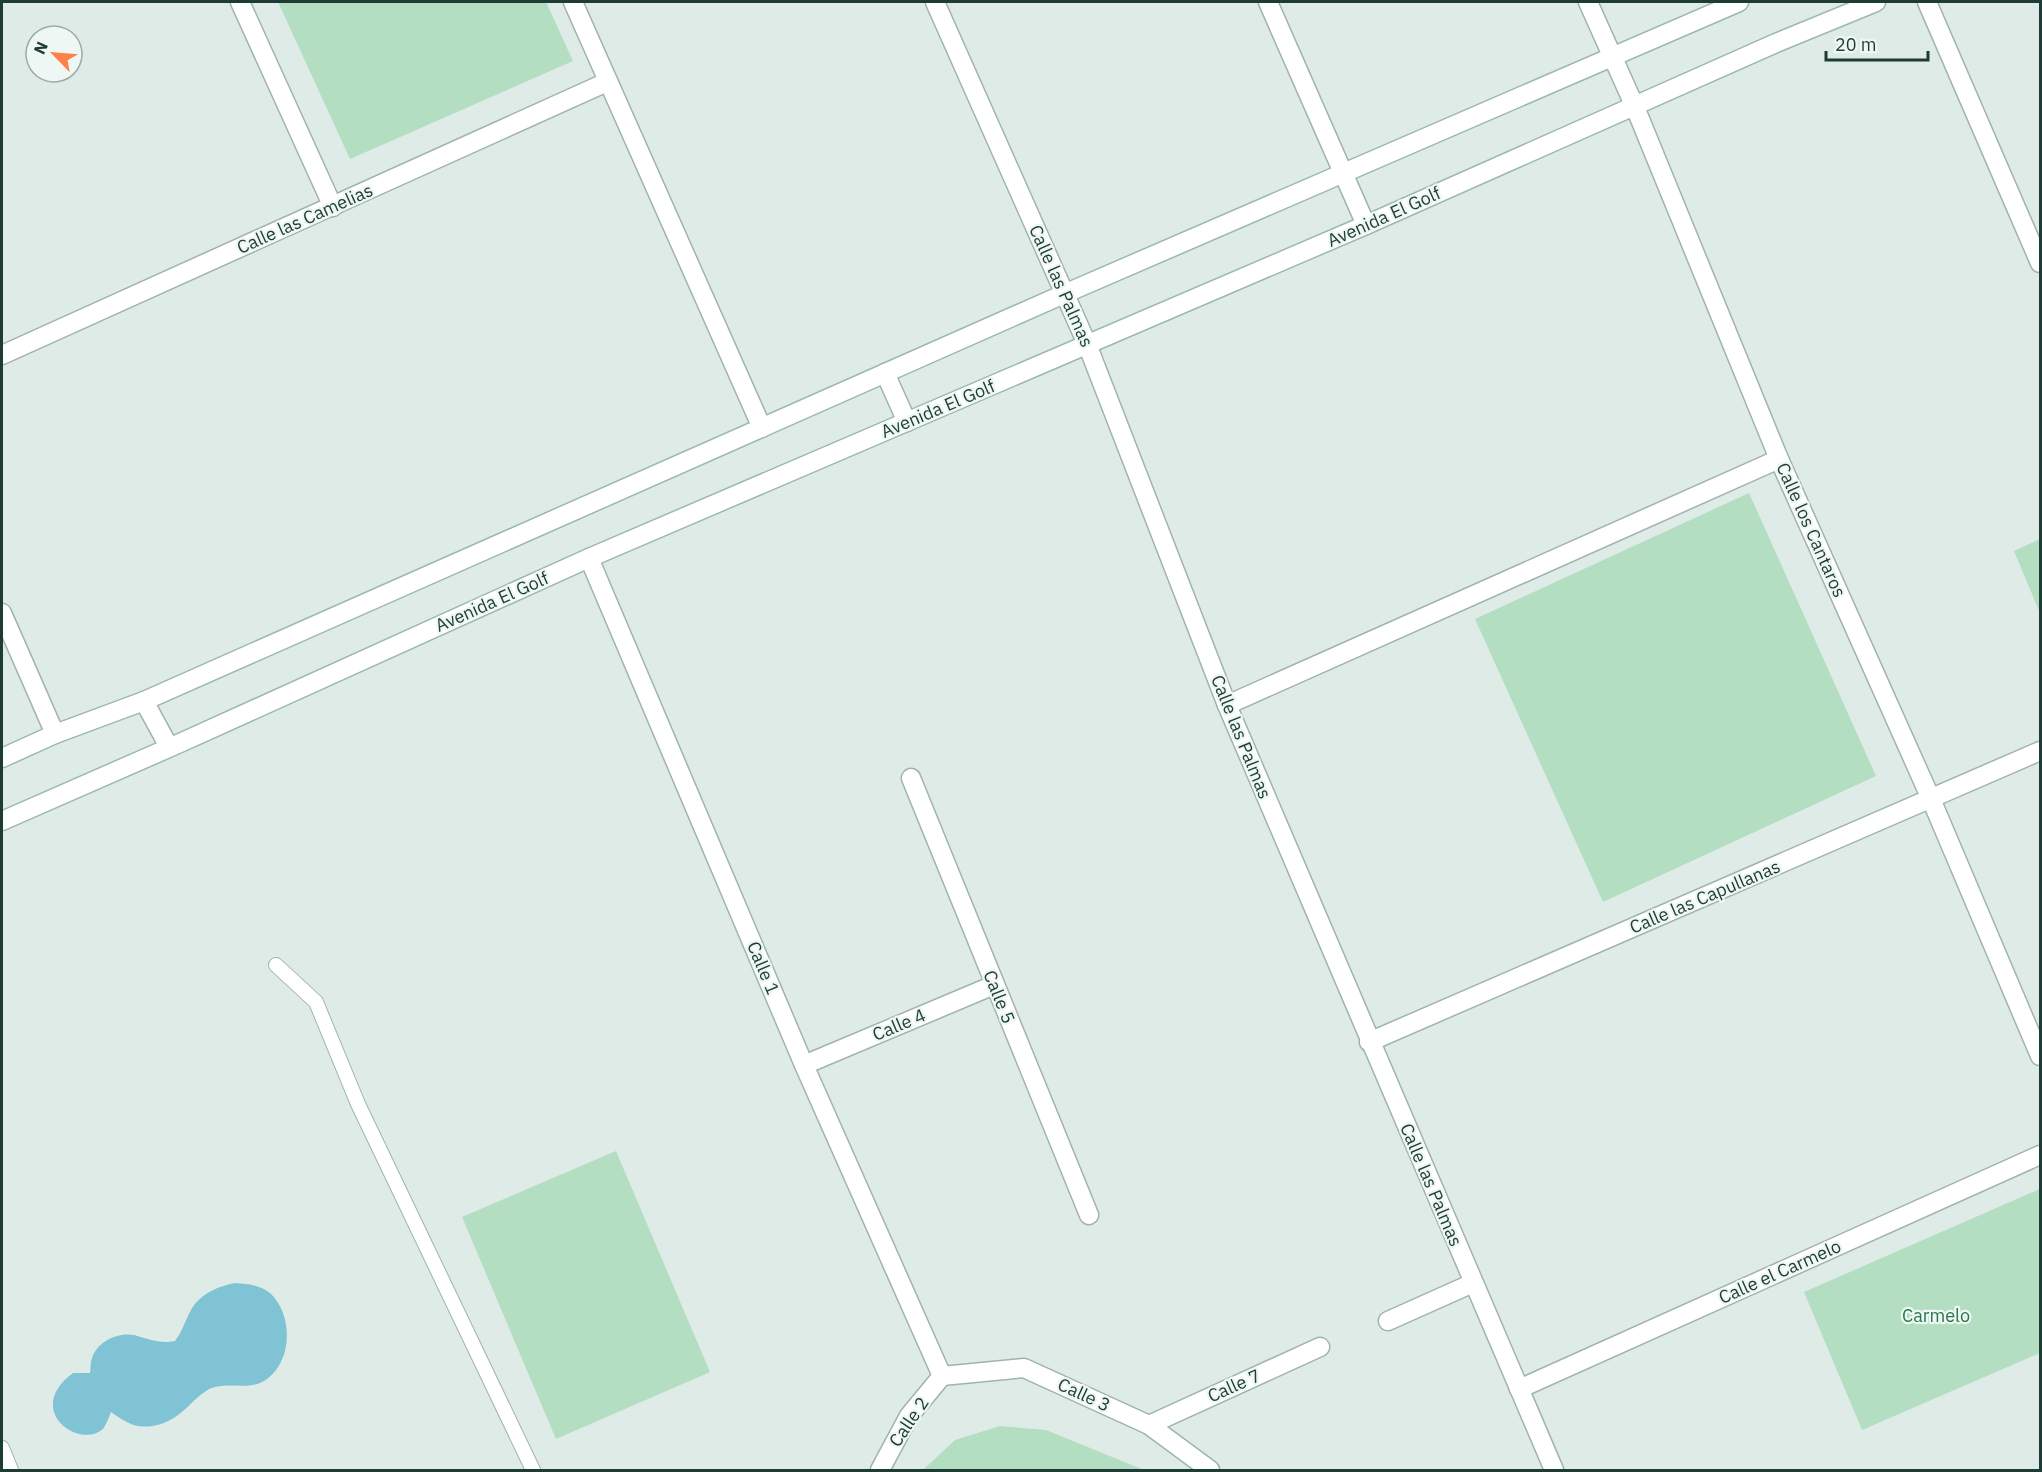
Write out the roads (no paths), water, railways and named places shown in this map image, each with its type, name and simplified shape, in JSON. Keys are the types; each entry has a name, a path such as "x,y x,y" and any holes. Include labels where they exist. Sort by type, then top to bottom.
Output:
{"street":[{"path":"240,2 333,207"},
{"path":"573,2 762,428"},
{"name":"Calle las Palmas","path":"935,2 1087,344 1227,705 1369,1042 1554,1470"},
{"path":"1268,2 1366,225"},
{"name":"Calle los Cantaros","path":"1588,2 1635,107 1779,459 1931,800 2040,1056"},
{"path":"2,758 55,734 144,700 1064,294 1739,2"},
{"name":"Avenida El Golf","path":"2,821 589,558 1366,225 1776,43 1876,2"},
{"path":"1927,2 2040,263"},
{"name":"Calle las Camelias","path":"2,355 607,82"},
{"path":"885,373 907,422"},
{"path":"1227,705 1779,459"},
{"name":"Calle 1","path":"589,558 804,1065 942,1376"},
{"path":"2,613 55,734"},
{"path":"144,700 169,747"},
{"name":"Calle las Capullanas","path":"1369,1042 2040,751"},
{"name":"Calle 5","path":"911,778 1089,1215"},
{"name":"Calle 4","path":"804,1065 994,986"},
{"name":"Calle el Carmelo","path":"1519,1389 2040,1155"},
{"path":"1388,1321 1473,1283"},
{"name":"Calle 7","path":"1149,1425 1320,1347"},
{"name":"Calle 3","path":"942,1376 1024,1368 1149,1425 1210,1470"},
{"name":"Calle 2","path":"880,1470 909,1416 942,1376"}],"lane":[{"path":"276,965 316,1002 358,1104 533,1470"},
{"path":"2,1448 11,1470"}],"water":[{"path":"235,1283 254,1285 266,1290 278,1302 283,1313 287,1337 285,1349 276,1371 267,1379 253,1385 213,1388 202,1394 173,1419 155,1426 137,1426 111,1412 103,1429 93,1434 81,1434 60,1423 54,1413 53,1400 59,1387 73,1373 90,1373 92,1358 103,1343 128,1334 159,1341 175,1341 191,1310 200,1299 216,1289"}],"park label":[{"name":"Carmelo","path":"1936,1316"}]}
